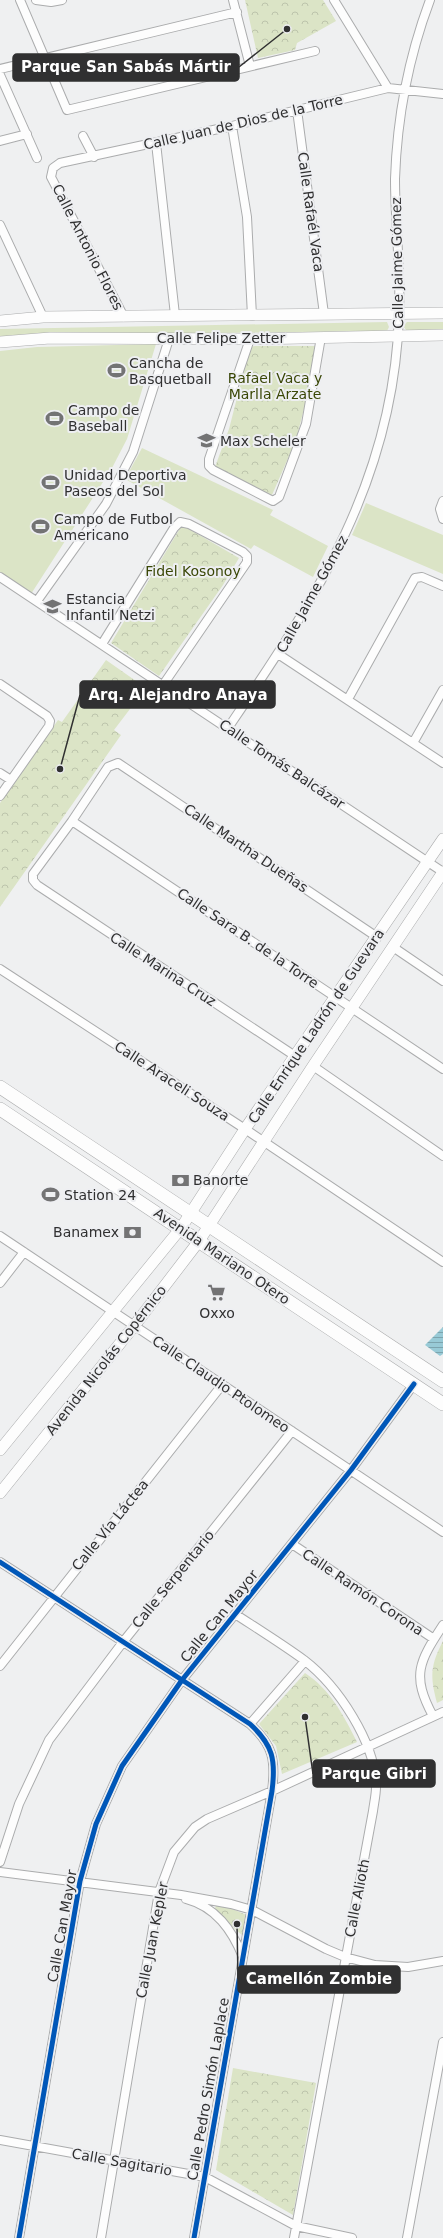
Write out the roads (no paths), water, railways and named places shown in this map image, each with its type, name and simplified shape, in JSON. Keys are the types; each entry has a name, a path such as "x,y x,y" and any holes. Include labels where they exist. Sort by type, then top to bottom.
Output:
{"main road":[{"name":"Calle Felipe Zetter","path":"0,321 43,317 443,314"},
{"name":"Calle Felipe Zetter","path":"0,342 50,338 250,339 443,335"},
{"name":"Calle Enrique Ladrón de Guevara","path":"190,1214 245,1129 336,998 443,839"},
{"name":"Calle Enrique Ladrón de Guevara","path":"209,1226 313,1066 443,872"},
{"name":"Avenida Mariano Otero","path":"0,1087 443,1381"},
{"name":"Avenida Mariano Otero","path":"0,1109 181,1228 443,1404"},
{"name":"Avenida Nicolás Copérnico","path":"0,1450 181,1228 190,1214"},
{"name":"Avenida Nicolás Copérnico","path":"0,1493 134,1326 209,1226"}],"street":[{"path":"20,0 67,110 315,50"},
{"path":"36,0 51,2 62,0"},
{"path":"233,0 250,66"},
{"path":"334,0 388,88"},
{"name":"Calle Jaime Gómez","path":"228,728 278,654 332,563 370,473 384,426 392,384 400,314 396,178 404,89 430,0"},
{"path":"0,69 237,12"},
{"path":"0,75 38,158"},
{"name":"Calle Juan de Dios de la Torre","path":"52,177 53,168 60,163 94,157 232,126 388,88 443,94"},
{"name":"Calle Rafaél Vaca","path":"297,110 324,314"},
{"path":"232,126 247,217 252,316"},
{"path":"0,141 27,134"},
{"path":"83,136 94,157"},
{"path":"156,143 175,315"},
{"name":"Calle Antonio Flores","path":"52,177 124,317"},
{"path":"0,225 43,317"},
{"path":"250,339 209,459 209,466 213,470 270,500 275,500 279,497 306,424 321,337"},
{"path":"37,601 106,504 133,452 168,339"},
{"path":"442,518 440,509 443,500"},
{"path":"102,644 174,528 180,522 189,524 237,548 247,556 247,562 163,685"},
{"name":"Calle Tomás Balcázar","path":"0,577 443,872"},
{"path":"348,699 417,577 443,586"},
{"path":"278,654 348,699 443,764"},
{"path":"0,684 47,716 50,720 49,726 0,796"},
{"path":"413,743 443,690"},
{"name":"Calle Martha Dueñas","path":"72,821 108,767 114,763 122,764 377,937"},
{"path":"0,773 10,780"},
{"name":"Calle Marina Cruz","path":"72,821 33,874 33,880 37,885 295,1056"},
{"name":"Calle Sara B. de la Torre","path":"72,821 443,1069"},
{"path":"393,947 443,981"},
{"name":"Calle Araceli Souza","path":"0,969 245,1129 443,1262"},
{"path":"313,1066 443,1156"},
{"name":"Calle Claudio Ptolomeo","path":"0,1236 443,1532"},
{"path":"0,1282 24,1252"},
{"name":"Calle Can Mayor","path":"20,2238 80,1881 96,1824 116,1776 182,1680 351,1470 414,1384"},
{"name":"Calle Vía Láctea","path":"0,1666 222,1385"},
{"name":"Calle Serpentario","path":"0,1862 19,1804 49,1740 123,1642 292,1431"},
{"name":"Calle Ramón Corona","path":"292,1544 434,1639"},
{"name":"Calle Pedro Simón Laplace","path":"0,1562 250,1724 264,1737 271,1754 275,1772 272,1791 194,2238"},
{"name":"Calle Alioth","path":"235,1614 304,1661 326,1681 341,1699 368,1747 376,1786 373,1811 294,2238"},
{"path":"433,1716 425,1700 420,1681 424,1656 443,1625"},
{"path":"250,1724 304,1661"},
{"name":"Calle Juan Kepler","path":"101,2238 159,1892 174,1852 195,1827 219,1812 272,1791 443,1712"},
{"path":"0,1872 80,1881 214,1900 252,1910 326,1949 345,1957 390,1967 408,1967 443,1961"},
{"path":"159,1892 191,1901 213,1912 228,1926 244,1958"},
{"path":"407,2238 443,2042"},
{"name":"Calle Sagitario","path":"0,2140 205,2177 296,2226 352,2238"}],"water":[{"path":"443,1327 443,1354 440,1356 425,1345"}],"place":[{"name":"Parque San Sabás Mártir","path":"287,29"},
{"name":"Cancha de Basquetball","path":"116,371"},
{"name":"Campo de Baseball","path":"55,418"},
{"name":"Max Scheler","path":"207,441"},
{"name":"Unidad Deportiva Paseos del Sol","path":"51,483"},
{"name":"Campo de Futbol Americano","path":"41,527"},
{"name":"Estancia Infantil Netzi","path":"53,607"},
{"name":"Arq. Alejandro Anaya","path":"60,769"},
{"name":"Banorte","path":"180,1180"},
{"name":"Station 24","path":"51,1195"},
{"name":"Banamex","path":"132,1232"},
{"name":"Oxxo","path":"217,1293"},
{"name":"Parque Gibri","path":"305,1717"},
{"name":"Camellón Zombie","path":"237,1924"}],"park label":[{"name":"Rafael Vaca y Marlla Arzate","path":"275,386"},
{"name":"Fidel Kosonoy","path":"193,571"}]}
